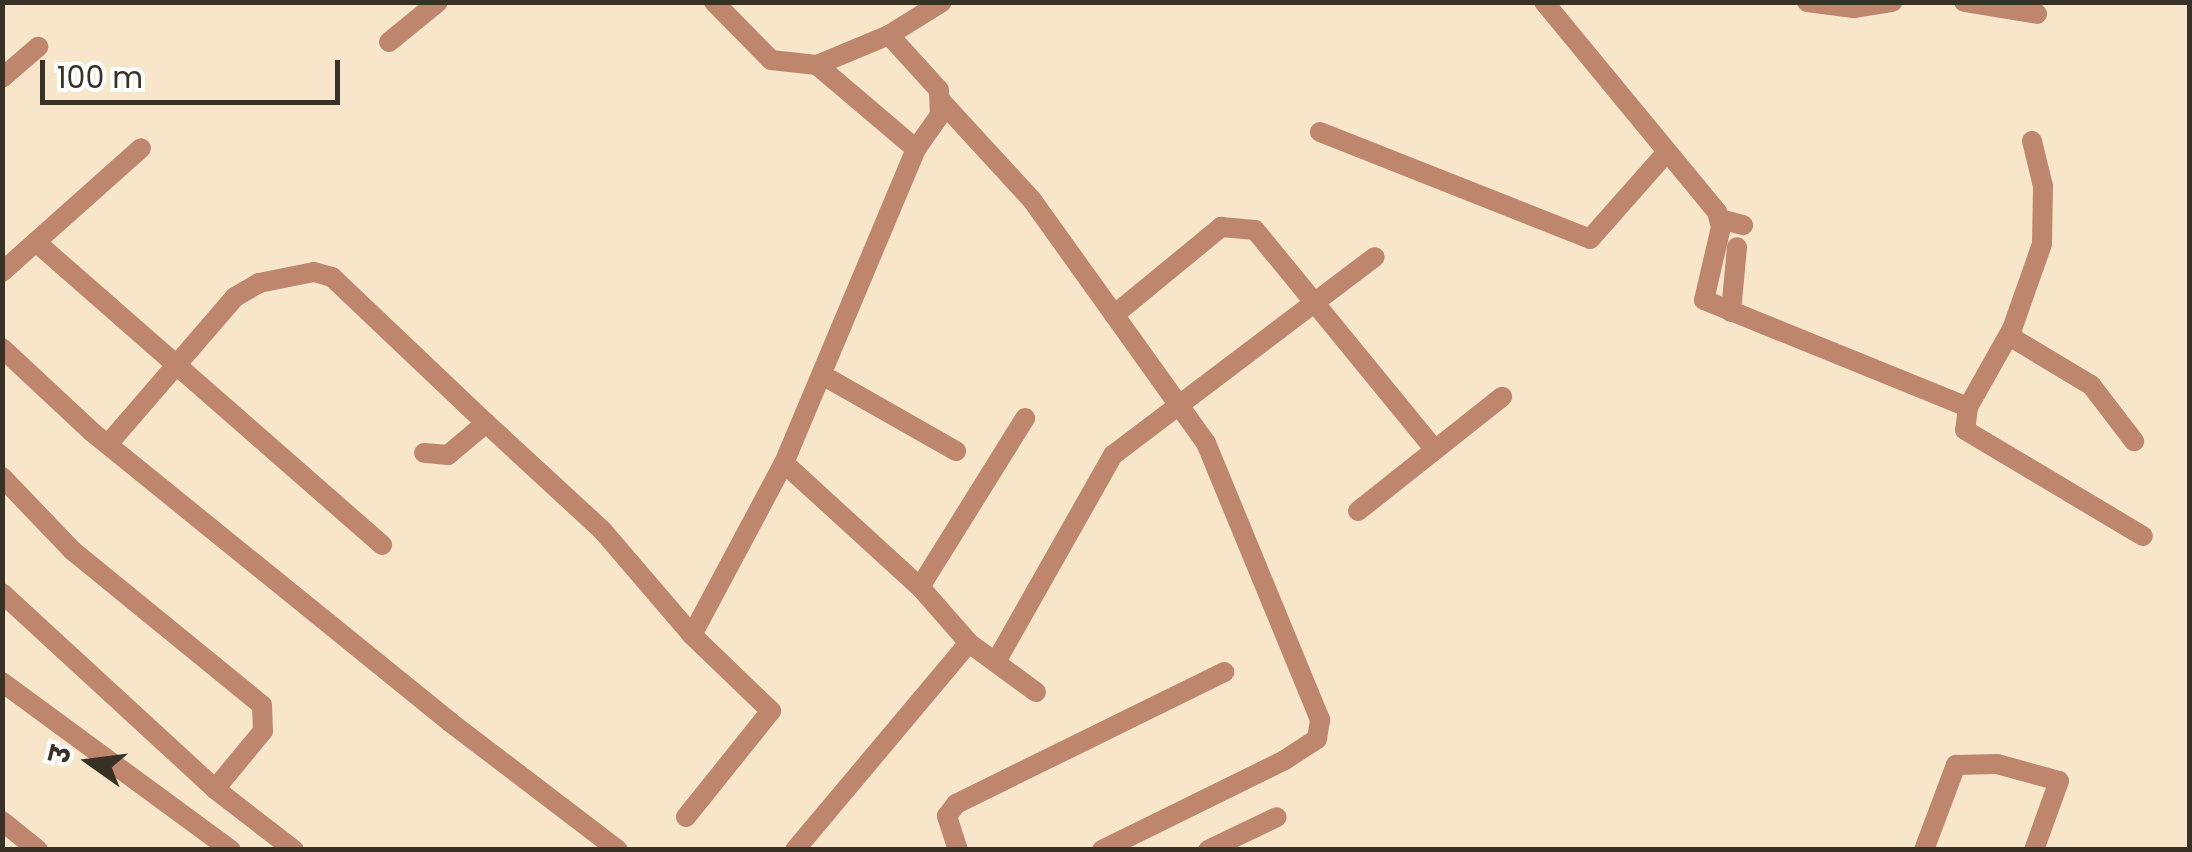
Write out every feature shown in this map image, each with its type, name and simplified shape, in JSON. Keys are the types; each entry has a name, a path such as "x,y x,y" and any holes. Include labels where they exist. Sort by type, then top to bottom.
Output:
{"street":[{"path":"389,42 438,2"},
{"path":"714,2 771,60 817,65 889,36 942,2"},
{"path":"1544,2 1720,219 1743,224"},
{"path":"1807,2 1854,8 1892,2"},
{"path":"1964,2 2037,14"},
{"path":"889,36 939,90 942,102 1032,200 1178,402 1222,474 1320,730 1317,740 1285,760 1102,850"},
{"path":"2,78 38,47"},
{"path":"817,65 916,148"},
{"path":"692,636 784,463 824,376 916,148 942,102"},
{"path":"1320,132 1590,239 1666,153"},
{"path":"2032,141 2044,186 2042,244 2009,336 1963,420 1971,437 2142,536"},
{"path":"2,272 141,148"},
{"path":"1720,219 1702,292 1711,305 1819,342 1968,407"},
{"path":"1114,314 1234,224 1255,230 1435,450"},
{"path":"36,242 382,545"},
{"path":"1731,312 1737,247"},
{"path":"997,660 1096,477 1113,454 1375,257"},
{"path":"109,443 243,291 314,272 332,276 602,530 692,636 771,711 686,817"},
{"path":"2009,336 2091,384 2134,440"},
{"path":"2,348 109,443 450,722 618,850"},
{"path":"824,376 956,451"},
{"path":"1358,511 1502,397"},
{"path":"920,587 1025,418"},
{"path":"424,452 448,454 486,423"},
{"path":"784,463 920,587 968,642 1036,692"},
{"path":"2,476 73,550 262,705 264,731 215,788"},
{"path":"2,593 215,788 294,850"},
{"path":"795,850 968,642"},
{"path":"938,850 956,804 1224,672"},
{"path":"2,682 231,850"},
{"path":"1924,850 1956,766 1997,764 2059,781 2034,850"},
{"path":"1208,850 1277,817"},
{"path":"2,821 38,850"},
{"path":"948,830 958,850"}]}
